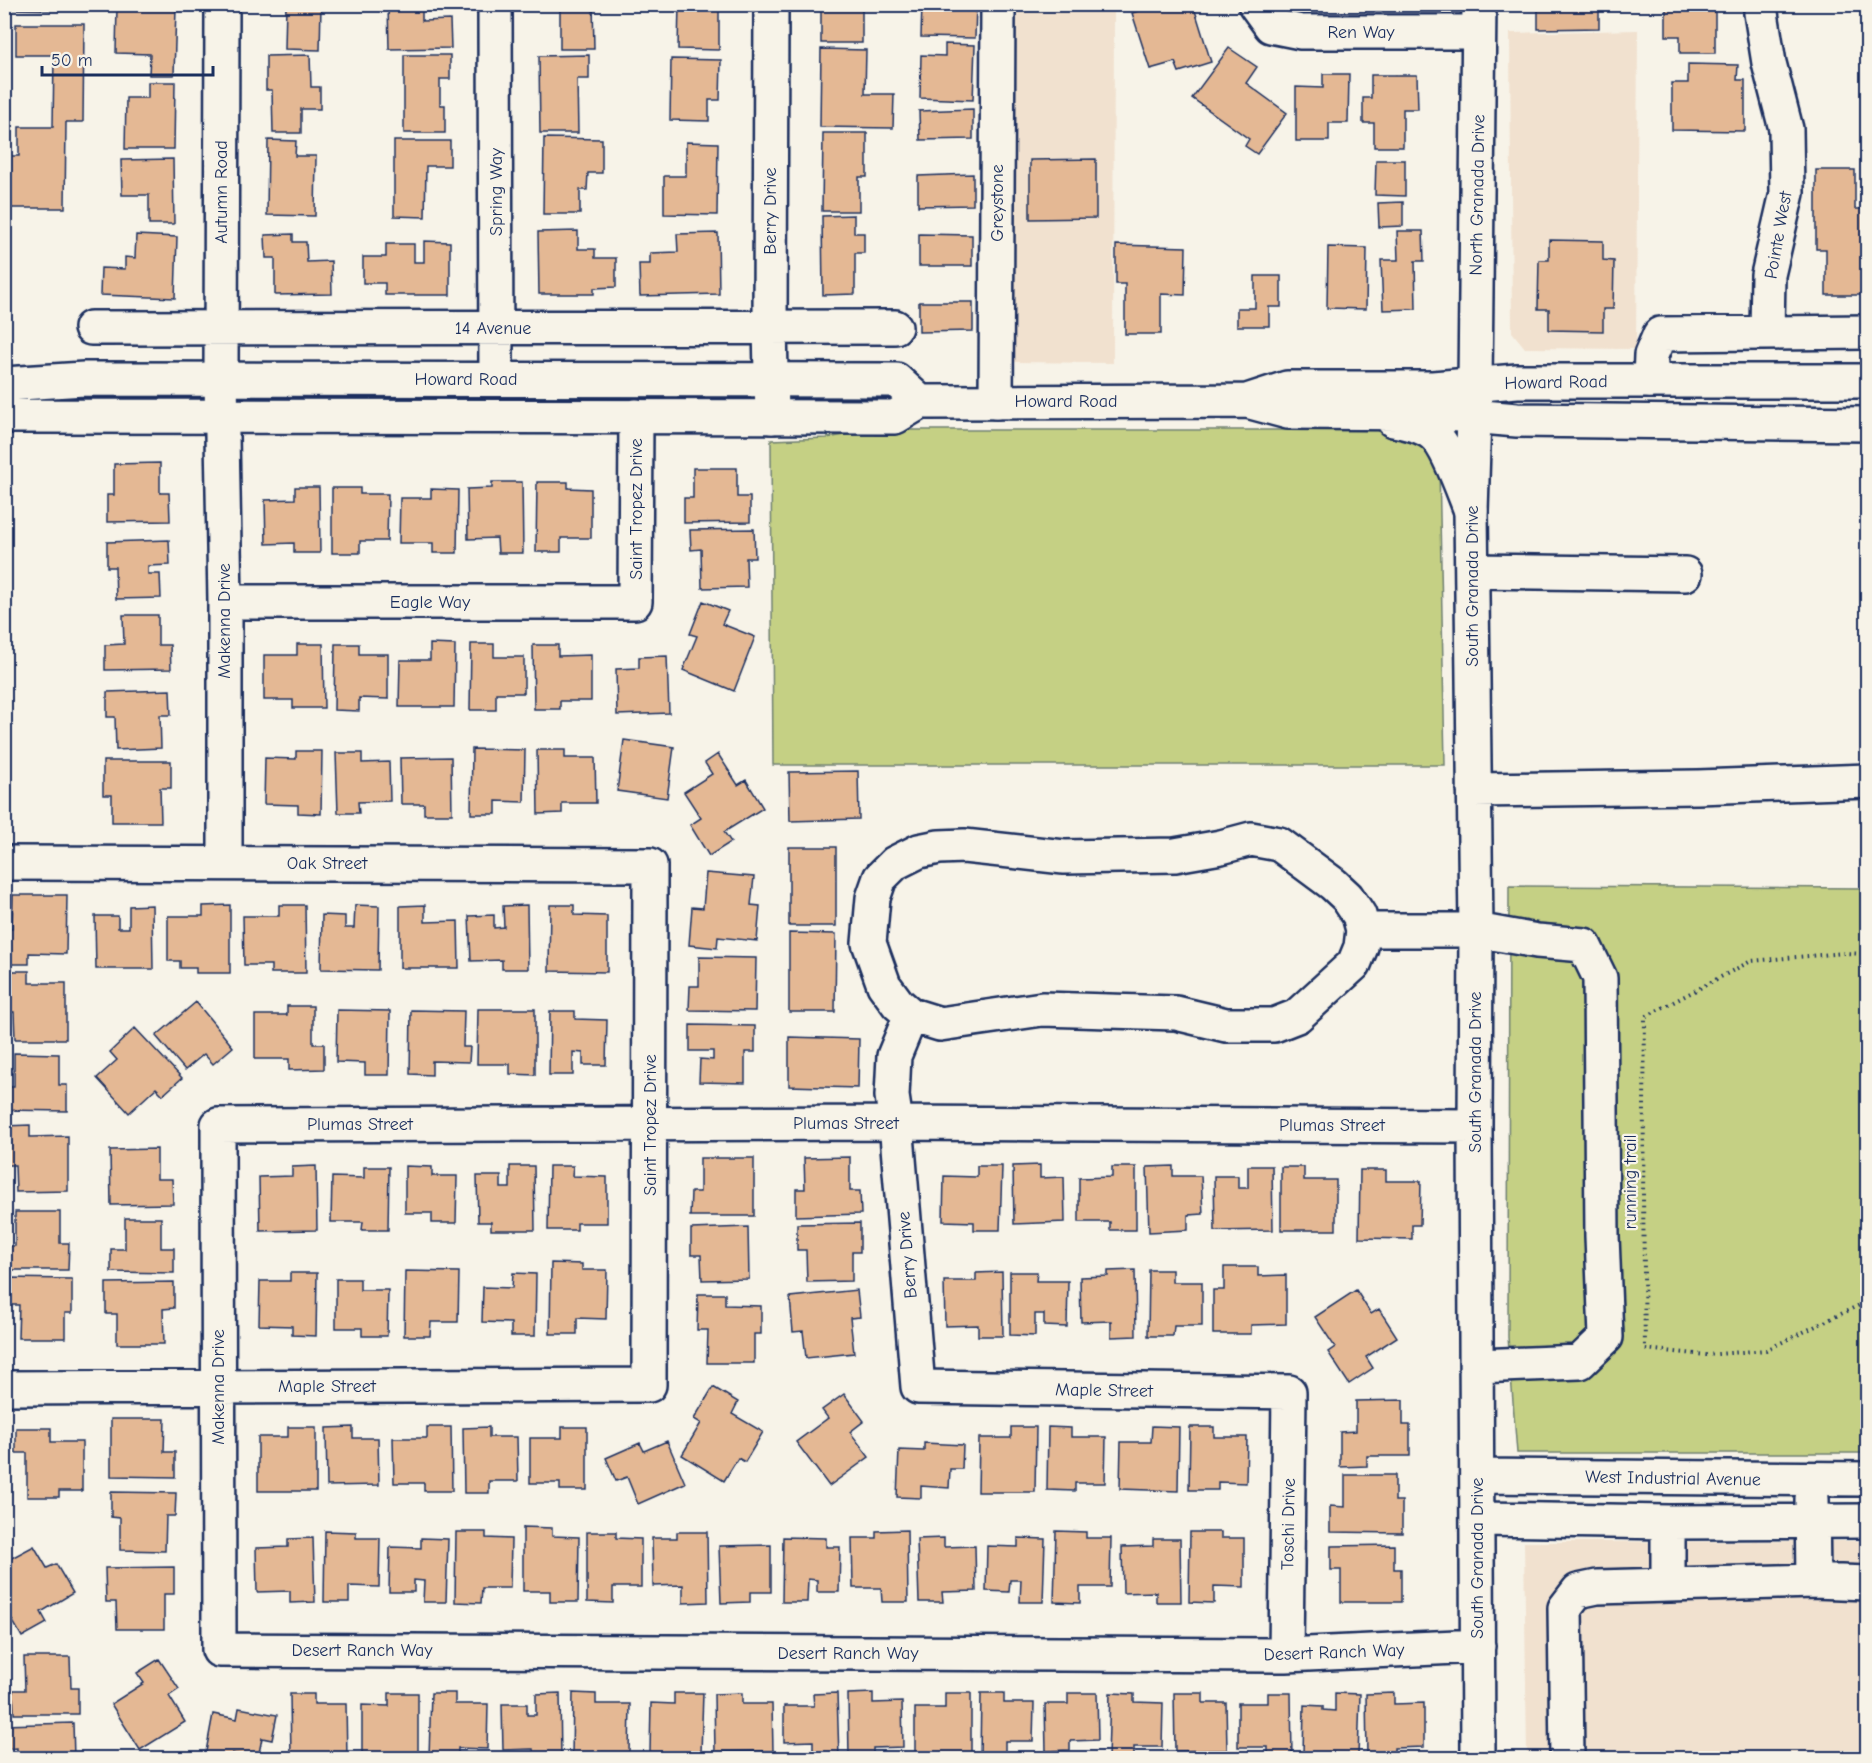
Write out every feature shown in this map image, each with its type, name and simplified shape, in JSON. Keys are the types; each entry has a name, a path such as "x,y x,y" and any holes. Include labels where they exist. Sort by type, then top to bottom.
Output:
{"street":[{"name":"Autumn Road","path":"220,379 222,4"},
{"name":"Spring Way","path":"495,4 496,379"},
{"name":"Berry Drive","path":"771,4 772,417"},
{"name":"Greystone","path":"996,402 998,4"},
{"name":"Ren Way","path":"1255,4 1270,26 1301,32 1478,18"},
{"name":"Pointe West","path":"1761,4 1769,63 1786,129 1787,193 1768,275 1767,332"},
{"name":"North Granada Drive","path":"1474,400 1478,18"},
{"name":"14 Avenue","path":"91,328 895,327"},
{"path":"1650,381 1651,355 1660,334 1868,332"},
{"name":"Howard Road","path":"4,384 84,379 896,380 920,402"},
{"name":"Makenna Drive","path":"220,379 225,602 225,863"},
{"name":"Howard Road","path":"4,416 895,417 920,402 1247,401 1288,412 1356,412 1474,400 1517,381 1868,381"},
{"name":"Howard Road","path":"1247,401 1287,388 1433,388 1474,400 1517,420 1868,424"},
{"name":"South Granada Drive","path":"1474,400 1471,511 1476,930 1478,1758"},
{"path":"1356,412 1408,423 1432,433 1446,448 1471,511"},
{"name":"Saint Tropez Drive","path":"635,602 636,416"},
{"path":"1472,571 1685,574"},
{"name":"Eagle Way","path":"225,602 635,602"},
{"path":"1474,790 1698,787 1868,781"},
{"path":"1251,839 1279,844 1347,897 1359,915 1363,930 1361,947 1354,964 1297,1016 1274,1025 1226,1024 1176,1013 1042,1009 940,1024 911,1015 898,1004 884,985 869,943 873,898 880,878 895,863 919,851 939,847 988,848 1064,857 1175,855 1251,839"},
{"name":"Oak Street","path":"4,863 650,865"},
{"name":"Saint Tropez Drive","path":"649,1385 650,865"},
{"path":"1363,930 1476,930 1537,941 1584,945 1600,978 1602,1236 1606,1337 1580,1362 1477,1366"},
{"name":"Berry Drive","path":"911,1015 894,1056 892,1096 918,1387"},
{"name":"Plumas Street","path":"218,1125 896,1123 1475,1126"},
{"name":"Makenna Drive","path":"218,1125 219,1650"},
{"name":"Maple Street","path":"4,1388 649,1385"},
{"name":"Maple Street","path":"918,1387 1289,1392"},
{"name":"Toschi Drive","path":"1286,1655 1289,1392"},
{"name":"West Industrial Avenue","path":"1478,1476 1868,1479"},
{"path":"1812,1479 1813,1581"},
{"path":"1478,1519 1668,1522 1868,1521"},
{"path":"1668,1522 1668,1585"},
{"path":"1567,1758 1565,1608 1578,1591 1597,1587 1813,1581 1868,1582"},
{"name":"Desert Ranch Way","path":"219,1650 1286,1655 1478,1646"}],"path":[{"name":"running trail","path":"1868,954 1844,953 1751,962 1646,1017 1643,1196 1646,1348 1706,1355 1766,1350 1868,1301"}],"shaded area":[{"path":"1010,5 1114,5 1113,363 1012,362"},
{"path":"1638,30 1636,349 1525,348 1512,332 1510,33"},
{"path":"1867,1541 1867,1758 1527,1758 1524,1542"}],"green space":[{"path":"876,430 1386,430 1429,447 1439,466 1445,765 773,765 771,440 827,438"},
{"path":"1509,886 1867,888 1867,1453 1517,1453 1508,1337"}],"building":[{"path":"11,4 58,4 58,10 11,9"},
{"path":"286,4 335,4 321,5 320,50 285,49"},
{"path":"388,4 422,4 422,21 450,20 451,48 389,49"},
{"path":"560,4 593,4 594,49 560,49"},
{"path":"679,4 719,4 719,50 678,49"},
{"path":"821,4 862,4 862,43 821,43"},
{"path":"922,4 976,4 975,38 921,37"},
{"path":"1160,4 1193,4 1211,62 1179,72 1175,62 1150,69 1132,13"},
{"path":"1538,4 1599,4 1599,28 1538,29"},
{"path":"1666,4 1729,4 1729,8 1715,8 1715,53 1680,53 1680,36 1666,36"},
{"path":"117,6 176,8 174,75 149,75 150,54 116,53"},
{"path":"16,24 84,24 83,122 66,122 65,208 4,208 4,156 19,156 19,127 53,127 54,55 16,55"},
{"path":"945,44 975,45 973,100 920,98 921,55 945,56"},
{"path":"1229,48 1257,67 1246,83 1287,113 1257,154 1245,146 1249,139 1192,98"},
{"path":"821,49 866,50 865,94 894,94 893,128 820,127"},
{"path":"310,55 311,87 320,87 320,109 301,109 301,133 273,133 272,90 266,90 266,56"},
{"path":"404,55 450,55 450,79 440,79 440,105 445,105 445,133 404,133"},
{"path":"589,55 589,79 577,79 578,133 540,133 539,56"},
{"path":"671,59 721,60 720,100 709,100 709,121 670,120"},
{"path":"1688,64 1738,65 1737,80 1745,80 1745,131 1672,130 1672,83 1688,83"},
{"path":"1323,74 1349,74 1348,123 1329,123 1329,141 1296,141 1296,87 1323,88"},
{"path":"1371,75 1417,75 1418,109 1403,109 1403,147 1374,147 1374,123 1363,123 1363,98 1371,98"},
{"path":"148,82 175,82 174,149 125,149 126,98 148,98"},
{"path":"973,109 973,139 920,140 919,111"},
{"path":"823,133 867,133 867,177 859,177 859,211 822,211"},
{"path":"544,138 602,139 602,173 588,173 587,190 580,190 580,214 543,214"},
{"path":"268,140 296,141 295,156 316,156 315,216 267,215"},
{"path":"394,141 450,141 450,166 426,166 425,217 394,216"},
{"path":"686,142 718,143 717,215 664,214 664,176 686,176"},
{"path":"173,159 174,224 149,224 149,195 122,195 121,160"},
{"path":"1096,159 1096,218 1030,219 1030,160"},
{"path":"1376,160 1405,160 1405,196 1375,195"},
{"path":"1816,170 1855,170 1855,209 1868,209 1868,295 1826,295 1826,249 1816,249"},
{"path":"973,174 973,205 918,206 918,176"},
{"path":"1403,202 1403,226 1379,227 1378,203"},
{"path":"854,215 854,233 864,233 864,253 855,253 855,294 823,295 822,216"},
{"path":"578,231 578,249 595,249 595,258 616,258 616,287 594,288 594,294 539,294 538,232"},
{"path":"1397,231 1423,231 1424,261 1415,261 1416,309 1383,310 1381,260 1398,260"},
{"path":"718,233 719,294 640,296 639,264 650,264 650,253 678,252 677,234"},
{"path":"293,234 293,242 306,242 307,262 331,261 332,294 275,295 275,258 266,258 265,235"},
{"path":"919,234 972,235 972,266 919,266"},
{"path":"136,235 177,237 175,298 100,295 101,268 125,269 125,257 135,258"},
{"path":"1549,240 1603,241 1603,260 1614,261 1613,309 1603,309 1603,331 1549,330 1549,309 1538,309 1539,260 1549,260"},
{"path":"424,241 450,242 450,295 385,295 385,283 363,283 363,257 386,257 386,244 414,244 414,262 424,262"},
{"path":"1116,245 1186,247 1185,295 1161,294 1161,334 1125,334 1125,284 1116,284"},
{"path":"1328,247 1367,248 1366,309 1327,308"},
{"path":"1255,276 1281,276 1281,307 1269,307 1269,326 1237,326 1237,308 1255,308"},
{"path":"919,302 973,302 973,331 919,332"},
{"path":"160,463 160,493 169,493 170,521 107,522 107,495 114,495 114,464"},
{"path":"693,468 737,468 737,497 750,497 750,522 684,523 684,498 693,498"},
{"path":"492,482 522,482 523,553 498,553 497,538 468,539 467,489 492,488"},
{"path":"537,482 568,482 568,488 591,489 591,538 561,538 561,552 536,552"},
{"path":"295,487 319,487 320,553 294,553 294,543 266,544 265,500 295,499"},
{"path":"332,488 360,488 360,494 388,494 387,541 360,541 360,553 332,553"},
{"path":"431,489 458,490 457,553 433,553 433,543 399,543 400,498 431,498"},
{"path":"754,529 755,558 746,558 747,587 702,588 701,549 691,550 690,530"},
{"path":"169,540 170,565 148,566 148,574 160,574 161,598 116,599 115,567 107,567 107,542"},
{"path":"703,601 728,611 722,624 755,637 734,691 683,670 697,636 690,634"},
{"path":"123,615 158,615 158,645 170,645 171,669 105,670 105,645 124,644"},
{"path":"297,644 323,644 324,708 293,708 293,700 264,700 264,655 297,655"},
{"path":"335,644 359,644 359,654 388,654 388,699 359,698 359,711 334,710"},
{"path":"430,644 455,645 454,707 399,707 400,660 430,660"},
{"path":"471,644 494,644 494,657 524,657 524,693 496,693 496,710 470,710"},
{"path":"533,645 558,645 558,656 591,655 591,701 560,701 560,709 534,709"},
{"path":"667,656 669,713 617,715 616,669 639,668 639,657"},
{"path":"170,690 171,715 160,715 161,748 116,750 115,717 107,717 107,692"},
{"path":"624,740 674,747 667,798 617,791"},
{"path":"472,749 525,750 524,802 496,801 496,814 471,814"},
{"path":"537,750 565,750 565,758 595,758 596,803 562,803 562,813 538,814"},
{"path":"296,751 322,751 321,814 298,813 298,805 264,804 265,758 296,759"},
{"path":"336,753 362,753 362,763 389,762 390,801 358,802 359,813 338,813"},
{"path":"718,754 738,785 746,780 763,808 724,832 731,842 709,856 690,825 701,818 684,792 712,774 705,763"},
{"path":"451,757 452,814 424,814 424,804 401,804 400,758"},
{"path":"103,761 171,761 171,788 160,788 161,822 112,822 112,795 103,795"},
{"path":"858,771 859,819 790,821 789,772"},
{"path":"789,847 836,847 836,926 789,926"},
{"path":"706,873 754,877 751,905 760,906 757,941 718,937 717,948 689,945 692,907 703,908"},
{"path":"13,895 67,895 66,954 29,953 29,964 4,964 4,929 12,929"},
{"path":"152,905 153,969 96,969 95,916 118,916 118,928 129,928 129,906"},
{"path":"230,905 230,973 196,973 196,968 180,968 180,961 168,961 168,916 203,916 203,906"},
{"path":"279,905 305,905 306,973 271,973 271,965 244,965 243,916 279,916"},
{"path":"355,905 379,906 378,970 321,969 322,915 345,916 345,928 354,928"},
{"path":"425,905 425,922 458,921 459,968 400,968 400,906"},
{"path":"527,905 528,969 502,969 502,960 471,961 469,916 494,915 494,928 504,927 503,906"},
{"path":"550,905 574,905 574,915 607,916 607,972 549,971"},
{"path":"789,933 836,934 835,1012 789,1012"},
{"path":"699,957 756,958 755,1011 689,1010 690,986 699,986"},
{"path":"4,971 29,971 29,983 66,983 66,1039 15,1039 14,1012 4,1012"},
{"path":"196,1002 233,1047 213,1064 204,1054 185,1070 156,1036"},
{"path":"287,1006 313,1006 313,1044 324,1044 324,1069 289,1070 289,1059 255,1059 255,1015 287,1015"},
{"path":"478,1009 535,1009 535,1075 510,1074 510,1064 477,1064"},
{"path":"337,1010 390,1011 389,1075 365,1075 365,1063 336,1062"},
{"path":"411,1010 464,1011 463,1047 470,1047 469,1062 432,1061 432,1075 410,1074"},
{"path":"550,1011 575,1011 575,1019 607,1020 606,1065 583,1065 583,1053 573,1052 573,1075 549,1075"},
{"path":"690,1025 755,1026 755,1052 745,1052 745,1083 699,1082 700,1059 713,1060 713,1051 690,1051"},
{"path":"135,1028 182,1078 163,1095 156,1088 129,1113 97,1078 117,1060 110,1052"},
{"path":"789,1037 859,1039 858,1088 789,1086"},
{"path":"14,1053 59,1054 59,1085 67,1085 67,1111 4,1110 4,1087 14,1087"},
{"path":"30,1125 30,1137 68,1136 68,1191 16,1192 15,1165 5,1165 4,1126"},
{"path":"157,1149 157,1179 172,1179 173,1204 111,1205 110,1150"},
{"path":"850,1157 850,1191 860,1191 861,1214 796,1216 796,1189 805,1189 804,1158"},
{"path":"700,1158 754,1158 754,1216 690,1216 691,1192 700,1192"},
{"path":"1040,1165 1040,1178 1064,1177 1065,1222 1014,1224 1013,1166"},
{"path":"316,1166 317,1230 260,1231 259,1177 292,1176 292,1167"},
{"path":"405,1166 432,1167 432,1176 457,1176 456,1223 432,1223 432,1213 405,1213"},
{"path":"510,1166 534,1166 535,1230 491,1230 491,1222 478,1222 477,1176 501,1176 501,1188 510,1188"},
{"path":"549,1166 573,1166 572,1176 607,1177 607,1223 577,1223 577,1230 548,1230"},
{"path":"977,1166 1002,1166 1000,1230 974,1230 974,1222 943,1221 944,1176 977,1177"},
{"path":"1173,1166 1173,1176 1201,1176 1203,1214 1188,1215 1188,1230 1149,1232 1147,1167"},
{"path":"1248,1166 1272,1166 1273,1230 1215,1231 1214,1176 1238,1176 1238,1188 1248,1188"},
{"path":"364,1167 389,1167 388,1230 362,1230 363,1222 331,1222 332,1177 364,1178"},
{"path":"1112,1167 1136,1167 1136,1230 1110,1230 1110,1222 1079,1222 1079,1178 1112,1177"},
{"path":"1281,1167 1304,1167 1304,1180 1336,1180 1336,1230 1281,1230"},
{"path":"1360,1170 1386,1170 1386,1181 1421,1181 1420,1225 1412,1225 1412,1239 1359,1238"},
{"path":"15,1212 60,1212 60,1243 69,1243 68,1270 5,1270 5,1246 15,1246"},
{"path":"125,1218 161,1218 161,1248 174,1248 174,1273 111,1272 111,1249 125,1249"},
{"path":"860,1223 860,1252 852,1252 852,1281 807,1282 806,1250 797,1250 797,1224"},
{"path":"748,1227 749,1279 702,1280 701,1255 691,1255 691,1229"},
{"path":"551,1263 582,1264 582,1270 607,1270 606,1319 577,1318 577,1334 550,1334"},
{"path":"1224,1267 1258,1267 1258,1276 1286,1275 1286,1324 1251,1325 1251,1334 1213,1334 1213,1290 1224,1290"},
{"path":"1135,1270 1136,1336 1111,1337 1111,1321 1081,1322 1080,1277 1108,1276 1108,1271"},
{"path":"1149,1270 1172,1270 1172,1282 1202,1282 1202,1326 1174,1326 1173,1336 1148,1336"},
{"path":"405,1271 459,1272 458,1322 431,1322 430,1336 404,1336"},
{"path":"1002,1272 1003,1336 978,1336 978,1325 945,1326 944,1281 976,1281 976,1273"},
{"path":"1010,1272 1037,1272 1036,1281 1068,1281 1067,1327 1044,1326 1044,1314 1035,1314 1035,1336 1010,1335"},
{"path":"290,1273 317,1273 316,1336 292,1335 292,1326 259,1325 260,1281 290,1281"},
{"path":"513,1273 536,1274 535,1336 511,1336 511,1323 482,1322 483,1287 512,1288"},
{"path":"5,1278 72,1279 72,1313 65,1313 65,1338 18,1338 19,1305 4,1305"},
{"path":"336,1279 360,1279 360,1290 388,1290 387,1336 362,1336 362,1328 336,1328"},
{"path":"174,1282 174,1308 163,1309 164,1344 117,1344 117,1314 106,1314 106,1283"},
{"path":"857,1290 860,1317 850,1318 854,1353 806,1358 803,1331 793,1332 790,1297"},
{"path":"1356,1290 1371,1314 1379,1309 1397,1337 1366,1357 1373,1368 1349,1384 1328,1352 1335,1347 1315,1317"},
{"path":"698,1294 725,1294 725,1305 761,1306 761,1334 754,1334 754,1363 707,1363 708,1330 697,1330"},
{"path":"713,1387 738,1402 732,1414 763,1432 745,1462 738,1458 724,1481 682,1455 701,1423 694,1419"},
{"path":"844,1394 864,1421 850,1432 869,1457 829,1486 796,1442 828,1418 822,1410"},
{"path":"1403,1400 1403,1425 1410,1425 1410,1456 1367,1456 1367,1466 1340,1467 1340,1432 1356,1431 1356,1401"},
{"path":"111,1419 165,1419 164,1452 175,1452 175,1477 111,1476"},
{"path":"1152,1426 1179,1427 1178,1491 1120,1489 1121,1442 1151,1442"},
{"path":"288,1427 316,1427 316,1491 258,1491 258,1437 288,1437"},
{"path":"353,1427 353,1438 378,1438 379,1485 327,1486 326,1428"},
{"path":"427,1427 451,1427 452,1491 424,1491 424,1483 394,1483 393,1438 427,1438"},
{"path":"489,1427 489,1437 517,1437 518,1481 489,1481 489,1493 464,1493 463,1428"},
{"path":"562,1427 587,1427 587,1490 560,1490 560,1483 530,1483 530,1438 562,1438"},
{"path":"1011,1427 1036,1427 1035,1492 978,1492 979,1438 1011,1438"},
{"path":"1048,1427 1071,1428 1071,1437 1106,1437 1105,1483 1075,1483 1075,1491 1047,1490"},
{"path":"1190,1427 1214,1427 1214,1437 1247,1437 1246,1483 1218,1482 1218,1490 1189,1490"},
{"path":"16,1428 51,1428 51,1442 82,1442 82,1491 59,1491 59,1497 27,1497 27,1453 16,1453"},
{"path":"667,1441 685,1483 638,1504 627,1477 616,1481 606,1458 640,1443 644,1451"},
{"path":"924,1443 963,1445 962,1469 950,1469 949,1488 921,1486 921,1498 897,1497 899,1450 924,1451"},
{"path":"1345,1475 1395,1475 1395,1501 1402,1501 1402,1533 1330,1532 1330,1506 1345,1507"},
{"path":"111,1492 176,1493 175,1516 166,1516 165,1551 120,1550 120,1518 111,1517"},
{"path":"523,1527 552,1528 552,1536 579,1537 578,1602 550,1602 550,1591 523,1591"},
{"path":"907,1530 908,1602 882,1602 881,1588 853,1588 852,1538 876,1538 876,1531"},
{"path":"325,1531 356,1532 356,1538 380,1538 379,1587 349,1586 349,1602 324,1602"},
{"path":"1056,1531 1086,1532 1086,1538 1111,1538 1110,1587 1080,1587 1080,1603 1054,1602"},
{"path":"456,1532 486,1532 486,1538 511,1539 510,1588 482,1588 481,1603 455,1602"},
{"path":"587,1532 616,1532 616,1538 641,1539 641,1587 613,1587 613,1603 587,1602"},
{"path":"677,1532 707,1532 708,1602 683,1603 683,1585 653,1586 652,1538 677,1538"},
{"path":"1190,1532 1221,1532 1221,1538 1244,1538 1244,1587 1214,1586 1214,1603 1189,1602"},
{"path":"783,1537 826,1538 826,1547 840,1547 839,1592 817,1592 817,1580 808,1579 807,1602 782,1602"},
{"path":"313,1538 315,1602 290,1603 290,1591 257,1592 256,1548 288,1547 288,1539"},
{"path":"421,1538 448,1539 446,1602 423,1602 424,1581 414,1580 414,1592 389,1592 390,1547 421,1548"},
{"path":"944,1538 944,1547 975,1546 976,1591 942,1592 943,1602 919,1602 917,1539"},
{"path":"1018,1538 1045,1539 1043,1602 1020,1602 1021,1580 1010,1580 1009,1592 986,1591 987,1546 1018,1547"},
{"path":"1153,1539 1180,1539 1181,1602 1156,1602 1156,1592 1123,1593 1122,1547 1153,1546"},
{"path":"771,1545 771,1592 750,1592 750,1602 721,1603 719,1546"},
{"path":"1394,1545 1394,1569 1401,1569 1401,1602 1341,1602 1341,1570 1331,1570 1331,1546"},
{"path":"34,1546 47,1568 56,1564 73,1593 41,1612 47,1623 22,1637 4,1606 11,1601 4,1590 4,1562"},
{"path":"174,1567 174,1594 164,1594 164,1629 117,1629 116,1602 106,1602 105,1568"},
{"path":"24,1657 70,1657 71,1688 78,1688 78,1714 14,1714 13,1690 25,1690"},
{"path":"159,1659 179,1689 169,1696 185,1722 140,1750 111,1704 144,1683 137,1673"},
{"path":"389,1693 418,1693 418,1758 389,1758 389,1753 362,1753 362,1705 389,1706"},
{"path":"431,1693 455,1693 455,1704 488,1704 487,1749 458,1748 458,1757 429,1756"},
{"path":"560,1693 561,1758 534,1758 533,1749 503,1750 502,1704 527,1704 527,1715 536,1715 536,1694"},
{"path":"573,1693 596,1694 596,1704 630,1704 629,1753 602,1752 602,1758 572,1758"},
{"path":"674,1693 703,1693 701,1753 650,1752 651,1703 674,1704"},
{"path":"742,1693 742,1704 772,1704 773,1751 715,1752 714,1694"},
{"path":"837,1693 839,1758 813,1758 813,1741 784,1742 784,1706 814,1706 813,1694"},
{"path":"873,1693 873,1703 902,1702 903,1747 873,1748 873,1758 849,1758 848,1694"},
{"path":"945,1693 971,1693 971,1757 915,1756 915,1708 945,1708"},
{"path":"981,1693 1004,1693 1004,1703 1034,1703 1033,1741 1005,1741 1005,1758 980,1758"},
{"path":"1068,1693 1097,1693 1098,1740 1070,1741 1070,1750 1046,1751 1045,1704 1068,1704"},
{"path":"1110,1693 1134,1694 1134,1702 1163,1703 1162,1747 1134,1747 1134,1758 1108,1758"},
{"path":"1174,1693 1203,1693 1203,1703 1226,1703 1227,1750 1175,1751"},
{"path":"1268,1693 1291,1693 1292,1758 1268,1758 1268,1747 1238,1747 1238,1703 1268,1703"},
{"path":"1335,1693 1360,1694 1358,1757 1303,1756 1304,1705 1323,1706 1323,1710 1335,1711"},
{"path":"1394,1693 1394,1704 1424,1703 1424,1747 1394,1748 1394,1757 1367,1757 1366,1694"},
{"path":"290,1694 314,1694 314,1704 346,1704 347,1758 291,1758"},
{"path":"239,1708 277,1715 272,1740 262,1738 258,1758 232,1753 230,1758 205,1757 213,1714 237,1719"},
{"path":"73,1723 74,1758 17,1758 17,1748 5,1749 4,1725"}]}
